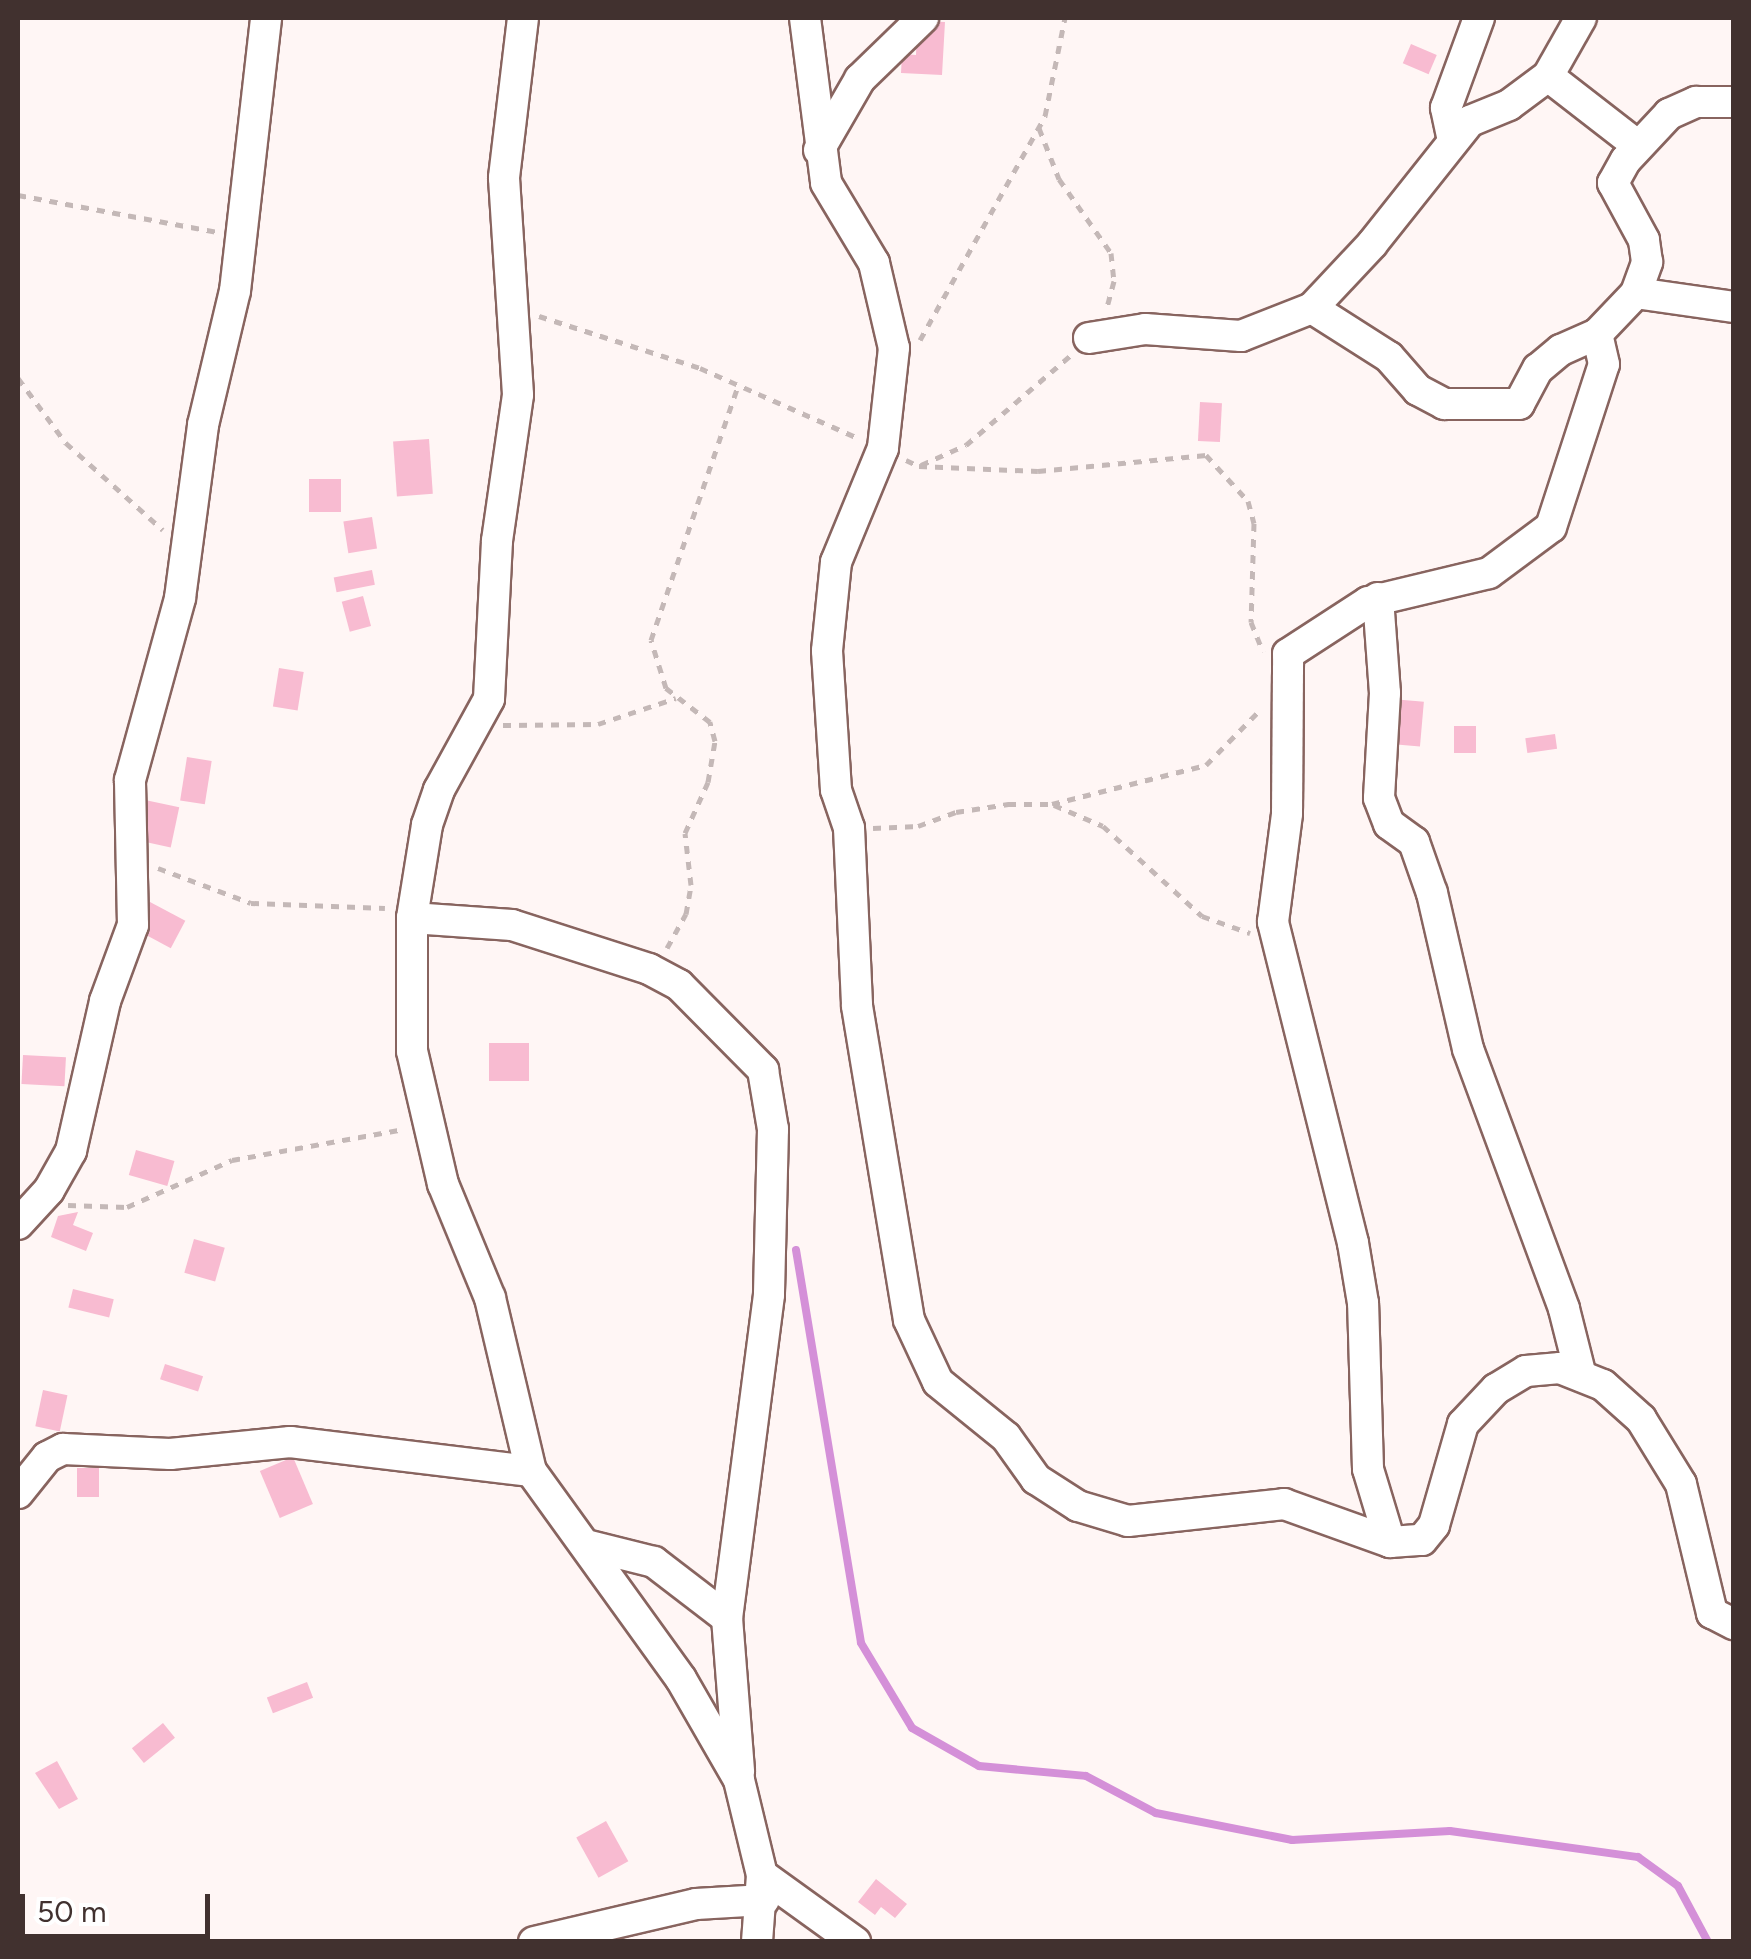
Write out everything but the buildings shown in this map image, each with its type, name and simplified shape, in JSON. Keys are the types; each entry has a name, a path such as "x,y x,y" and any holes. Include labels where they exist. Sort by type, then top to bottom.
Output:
{"street":[{"path":"18,1224 71,1151 105,1001 133,925 130,780 165,667 185,557 241,234 266,18"},
{"path":"523,18 504,178 516,415 498,528 489,699 438,790 412,913 412,1051 426,1126 490,1298 530,1471 590,1546 681,1679 740,1780"},
{"path":"805,18 818,150 826,183 874,264 888,303 892,386 883,448 850,522 828,604 836,790 849,828 857,1006 910,1320 938,1382 1006,1437 1036,1479 1078,1506 1128,1521 1284,1504 1390,1542 1422,1540 1434,1525 1463,1424 1496,1390 1526,1370 1560,1368 1602,1385 1640,1418 1681,1484 1712,1614 1734,1624"},
{"path":"818,150 860,79 924,18"},
{"path":"1453,141 1446,108 1479,18"},
{"path":"1089,338 1145,330 1242,336 1312,308 1372,244 1470,121 1510,105 1548,76 1581,18"},
{"path":"1548,76 1637,144"},
{"path":"1312,308 1388,357 1418,390 1444,404 1519,404 1538,369 1560,350 1597,334 1636,293 1646,262 1644,240 1613,183 1637,144 1669,114 1696,102 1734,102"},
{"path":"1636,293 1734,307"},
{"path":"1390,1542 1368,1468 1363,1302 1353,1244 1324,1147 1272,895 1287,814 1288,654 1378,598 1489,573 1552,527 1604,364 1597,334"},
{"path":"1378,598 1386,693 1380,798 1389,824 1414,842 1432,894 1468,1049 1564,1309 1581,1376"},
{"path":"412,913 512,926 649,969 679,985 762,1070 773,1129 769,1295 727,1618 740,1780 763,1887 757,1942"},
{"path":"18,1493 47,1457 63,1449 170,1454 290,1442 530,1471"},
{"path":"590,1546 654,1562 727,1618"},
{"path":"534,1942 763,1887 856,1942"}],"path":[{"path":"892,386 1039,128 1065,18"},
{"path":"919,466 1000,419 1089,338 1114,281 1111,254 1059,179 1039,128"},
{"path":"18,195 241,234"},
{"path":"512,307 739,385 919,466 1038,470 1206,455 1248,501 1254,523 1253,634 1275,671 1288,654"},
{"path":"18,378 66,444 180,540 185,557"},
{"path":"649,969 686,914 692,885 685,833 714,763 710,722 666,688 651,640 739,385"},
{"path":"480,720 542,728 598,724 676,698"},
{"path":"849,828 918,826 956,812 1052,804 1206,764 1232,746 1264,698"},
{"path":"1052,804 1102,826 1202,916 1281,944"},
{"path":"129,844 184,881 239,900 308,909 412,913"},
{"path":"51,1206 127,1207 232,1160 426,1126"}],"waterway":[{"path":"796,1250 861,1643 912,1728 979,1766 1086,1776 1156,1813 1292,1840 1450,1831 1638,1857 1678,1886 1708,1942"}]}
